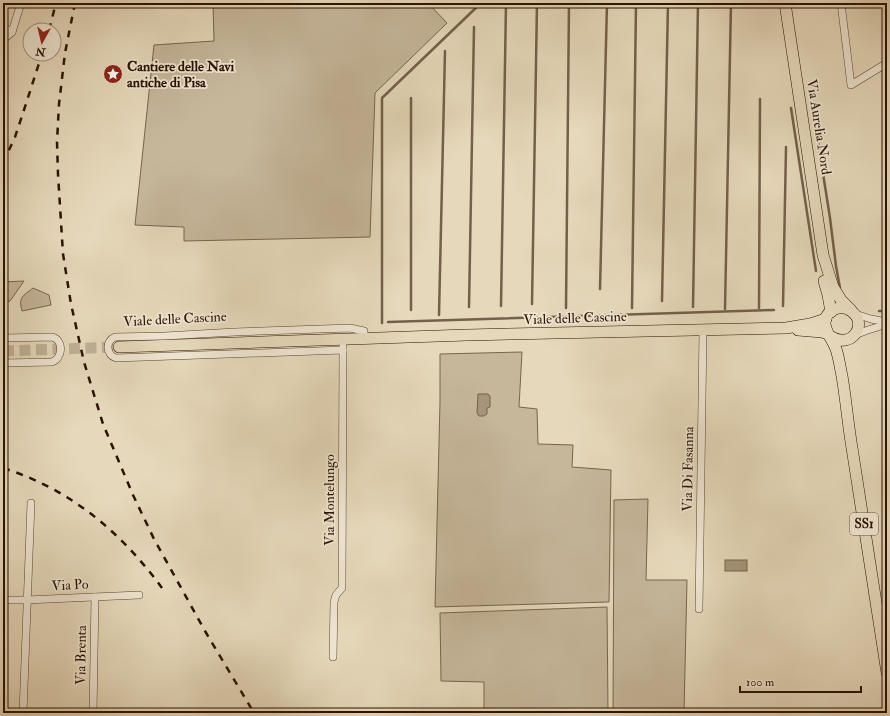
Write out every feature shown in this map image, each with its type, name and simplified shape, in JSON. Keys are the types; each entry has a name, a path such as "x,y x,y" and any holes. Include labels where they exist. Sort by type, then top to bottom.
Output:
{"main road":[{"name":"Via Aurelia Nord","path":"785,3 823,255 833,288 853,312"},
{"name":"Via Aurelia Nord","path":"823,255 822,271 828,295 828,315"},
{"path":"828,315 835,309 840,308 846,308 853,312"},
{"name":"SS1","path":"842,376 845,348 858,328 858,323 853,312"},
{"name":"SS1","path":"828,315 825,326 836,349 842,376 849,432 887,673"},
{"name":"Viale delle Cascine","path":"786,328 810,324 828,315"},
{"name":"Viale delle Cascine","path":"119,347 343,345 364,339 467,335 786,328 822,332 829,335"},
{"path":"829,335 839,341 844,341 851,338"}],"street":[{"path":"3,40 12,32 21,3"},
{"path":"841,3 851,86 887,63"},
{"path":"3,27 12,32"},
{"path":"853,312 887,323"},
{"path":"851,338 887,323"},
{"name":"Viale delle Cascine","path":"343,345 116,358 111,356 108,347 109,341 115,337 165,336 248,331 350,328 364,331 364,339"},
{"name":"Via Di Fasanna","path":"699,609 703,330"},
{"path":"3,338 52,337 58,340 61,347 59,356 52,362 3,363"},
{"name":"Via Montelungo","path":"333,657 334,602 336,596 342,588 343,345"},
{"path":"23,713 26,600 31,503"},
{"name":"Via Po","path":"3,600 139,595"},
{"name":"Via Brenta","path":"93,713 95,597"}],"shaded area":[{"path":"213,3 428,3 447,23 375,93 370,237 184,241 184,227 135,225 154,45 214,41"},
{"path":"24,281 10,301 6,303 3,302 3,282"},
{"path":"33,288 49,295 51,305 22,311 22,297"},
{"path":"522,352 519,407 537,409 538,444 573,445 572,467 611,470 609,602 435,607 440,354"},
{"path":"478,394 488,394 490,396 490,407 487,408 487,414 484,416 479,416 477,413"},
{"path":"648,499 646,580 687,580 684,713 613,713 614,500"},
{"path":"725,560 747,560 747,571 725,571"},
{"path":"607,607 608,713 484,713 484,682 441,681 440,613"}],"waterway":[{"path":"382,323 382,98 481,3"},
{"path":"501,306 506,3"},
{"path":"532,304 537,3"},
{"path":"566,308 569,3"},
{"path":"600,289 607,3"},
{"path":"632,308 636,3"},
{"path":"662,301 668,3"},
{"path":"693,307 698,3"},
{"path":"725,309 731,3"},
{"path":"469,307 474,27"},
{"path":"439,315 445,51"},
{"path":"411,98 411,310"},
{"path":"759,308 760,99"},
{"path":"791,108 816,271"},
{"path":"816,129 840,288"},
{"path":"783,306 786,147"},
{"path":"388,322 774,310"},
{"path":"879,311 887,311"}],"tunnel":[{"path":"3,351 119,347"}],"railway":[{"path":"51,22 56,3"},
{"path":"75,3 65,53 59,104 57,142 63,254 71,304 84,362 103,424 133,495 154,539 205,631 254,713"},
{"path":"3,163 15,137 39,62"},
{"path":"3,468 50,488 72,500 92,515 129,549 162,588"}],"place":[{"name":"Cantiere delle Navi antiche di Pisa","path":"113,74"}]}
